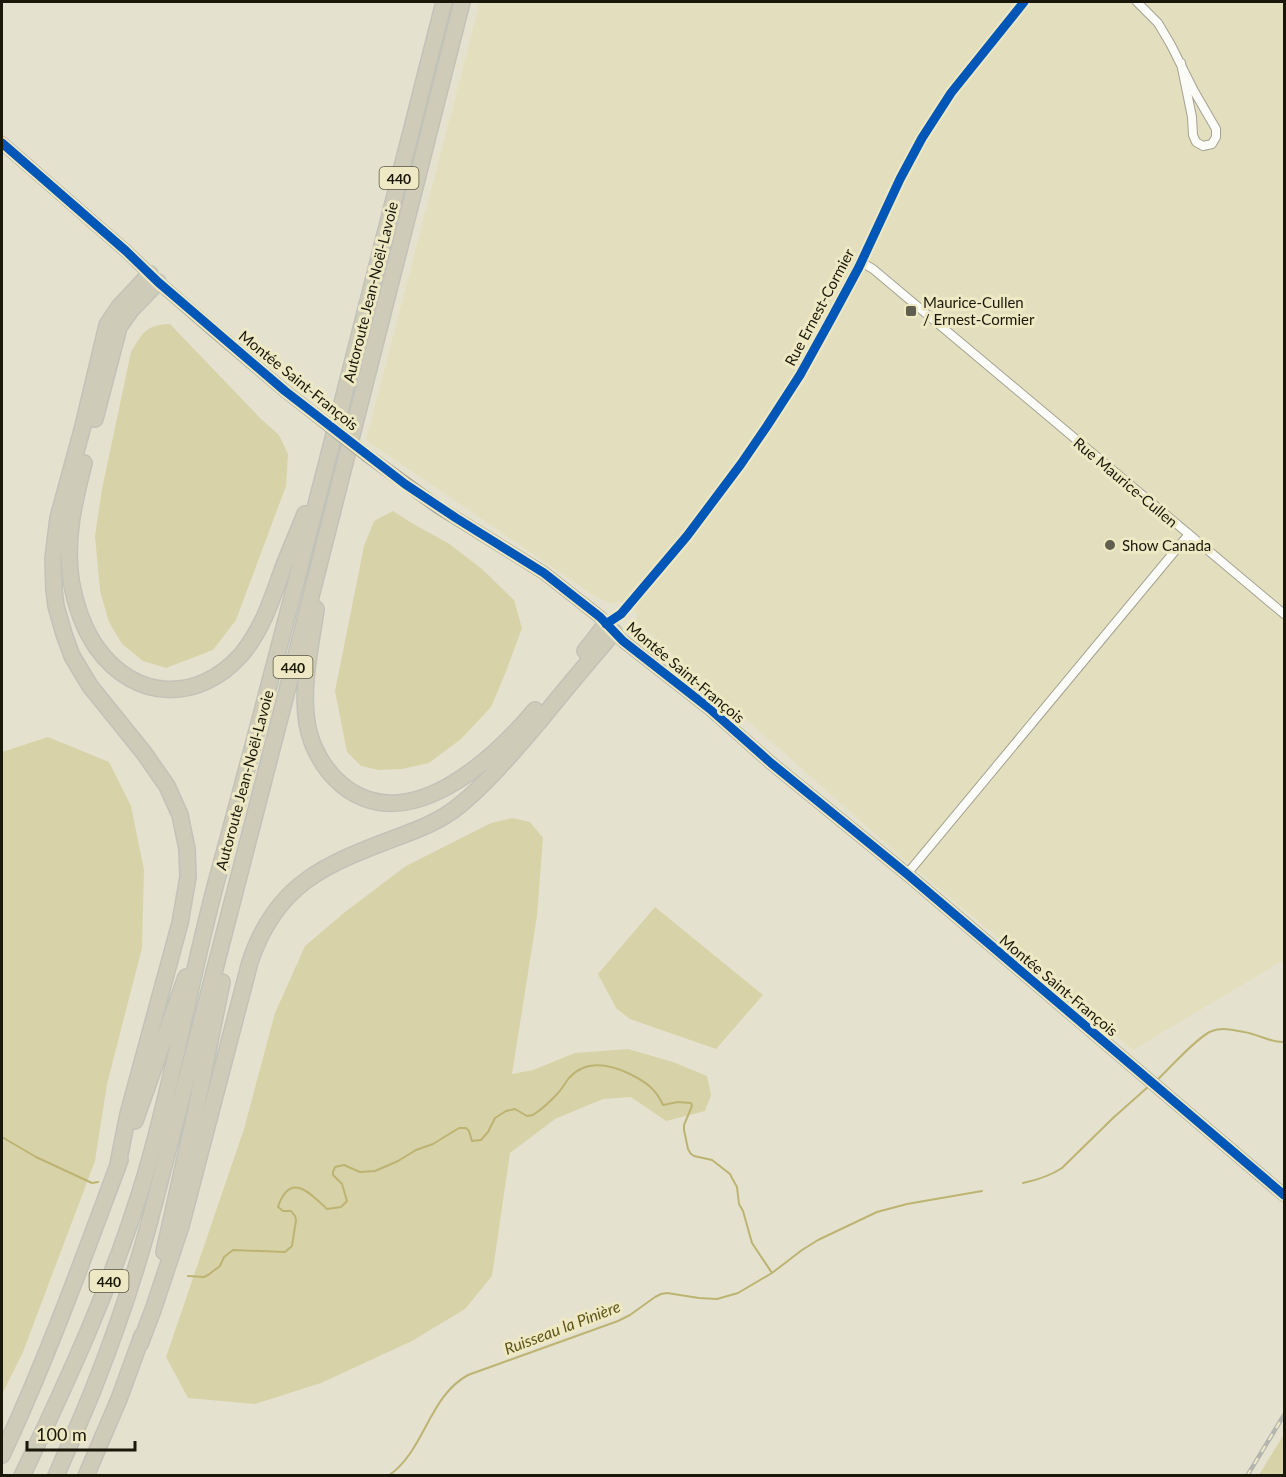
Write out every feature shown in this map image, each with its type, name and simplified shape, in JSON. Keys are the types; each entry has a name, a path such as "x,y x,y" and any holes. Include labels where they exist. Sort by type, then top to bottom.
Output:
{"highway":[{"name":"Autoroute Jean-Noël-Lavoie","path":"22,1476 93,1321 134,1211 153,1149 212,900 444,2"},
{"name":"Autoroute Jean-Noël-Lavoie","path":"56,1476 96,1384 140,1258 462,2"},
{"path":"154,278 123,320 116,336 70,523 70,569 77,603 93,642 111,664 141,685 169,690 183,689 202,682 220,673 235,660 252,639 267,611 327,461"},
{"path":"117,1169 128,1114 180,923 188,877 187,849 180,815 167,786 144,753 90,686 72,656 56,606 53,558 60,510 83,426 105,331 115,312 154,278"},
{"path":"328,526 307,680 305,708 307,725 316,752 328,771 350,791 372,802 394,804 421,798 446,786 481,763 516,731 610,628"},
{"path":"86,1476 120,1399 182,1226 249,962 260,936 274,913 299,885 327,866 430,823 450,813 461,804 513,752 610,628"},
{"path":"140,1344 156,1285 190,1134 257,808"},
{"path":"2,1455 55,1332 146,1093 212,900"}],"street":[{"name":"Rue Ernest-Cormier","path":"610,628 702,516 748,454 803,369 831,319 922,138 942,106 1024,2"},
{"path":"1137,2 1158,23 1181,63 1215,129 1216,137 1212,144 1203,146 1196,142 1193,135 1192,117 1181,63"},
{"name":"Montée Saint-François","path":"2,143 263,373 317,416 438,507 544,573 600,617 610,628 907,874 1284,1195"},
{"name":"Rue Maurice-Cullen","path":"861,262 873,269 1189,534 907,874"},
{"path":"1189,534 1284,614"}],"shaded area":[{"path":"480,2 1284,2 1284,960 1133,1050 899,855 642,627 636,619 637,613 621,601 613,604 596,597 366,440"},
{"path":"170,324 279,435 288,454 286,486 236,620 213,650 166,668 143,661 122,644 109,622 100,591 95,536 102,489 131,352 150,328"},
{"path":"393,511 448,543 482,569 514,600 522,628 491,707 461,739 429,763 402,769 379,770 361,766 347,752 335,691 364,546 374,521"},
{"path":"48,737 109,762 131,806 144,870 142,948 107,1084 95,1161 23,1352 2,1394 2,752"},
{"path":"512,818 530,822 543,838 537,916 512,1074 533,1070 575,1053 628,1049 673,1062 707,1076 711,1095 705,1111 666,1121 631,1097 603,1099 555,1119 510,1153 492,1276 465,1309 412,1341 321,1383 255,1404 188,1398 166,1357 244,1129 275,1013 305,946 345,912 406,866 491,823"},
{"path":"655,907 763,995 716,1049 630,1019 616,1008 598,974"},
{"path":"1284,1434 1284,1475 1259,1475"}],"waterway":[{"name":"Ruisseau la Pinière","path":"1156,1081 1199,1039 1212,1031 1236,1030 1284,1042"},
{"path":"188,1276 208,1275 220,1266 224,1257 233,1250 285,1252 292,1246 295,1216 291,1211 283,1211 278,1207 288,1190 301,1188 327,1209 341,1207 347,1201 342,1184 333,1175 335,1167 344,1165 360,1172 375,1171 433,1144 459,1128 466,1128 472,1141 481,1140 495,1118 506,1111 515,1109 527,1116 533,1115 543,1108 576,1072 598,1065 614,1068 641,1080 654,1090 663,1105 678,1102 691,1103 692,1106 684,1125 688,1149 694,1156 712,1160 730,1174 737,1187 739,1204 752,1243 772,1273"},
{"name":"Ruisseau la Pinière","path":"1023,1183 1062,1168 1149,1086"},
{"path":"2,1137 36,1157 92,1183 98,1182"},
{"name":"Ruisseau la Pinière","path":"388,1476 410,1453 444,1397 468,1375 618,1321 661,1294 717,1299 738,1293 772,1273 818,1240 877,1212 907,1204 982,1191"}],"railway":[{"path":"1247,1476 1284,1415"}],"cycle path":[{"path":"606,624 621,614 687,536 767,426 800,375 859,267 922,138 951,93 1024,2"},
{"path":"2,143 285,391 405,484 544,573 600,617 623,641 710,709 771,763 907,874 1284,1195"}],"place":[{"name":"Maurice-Cullen / Ernest-Cormier","path":"911,311"},
{"name":"Show Canada","path":"1110,545"}]}
